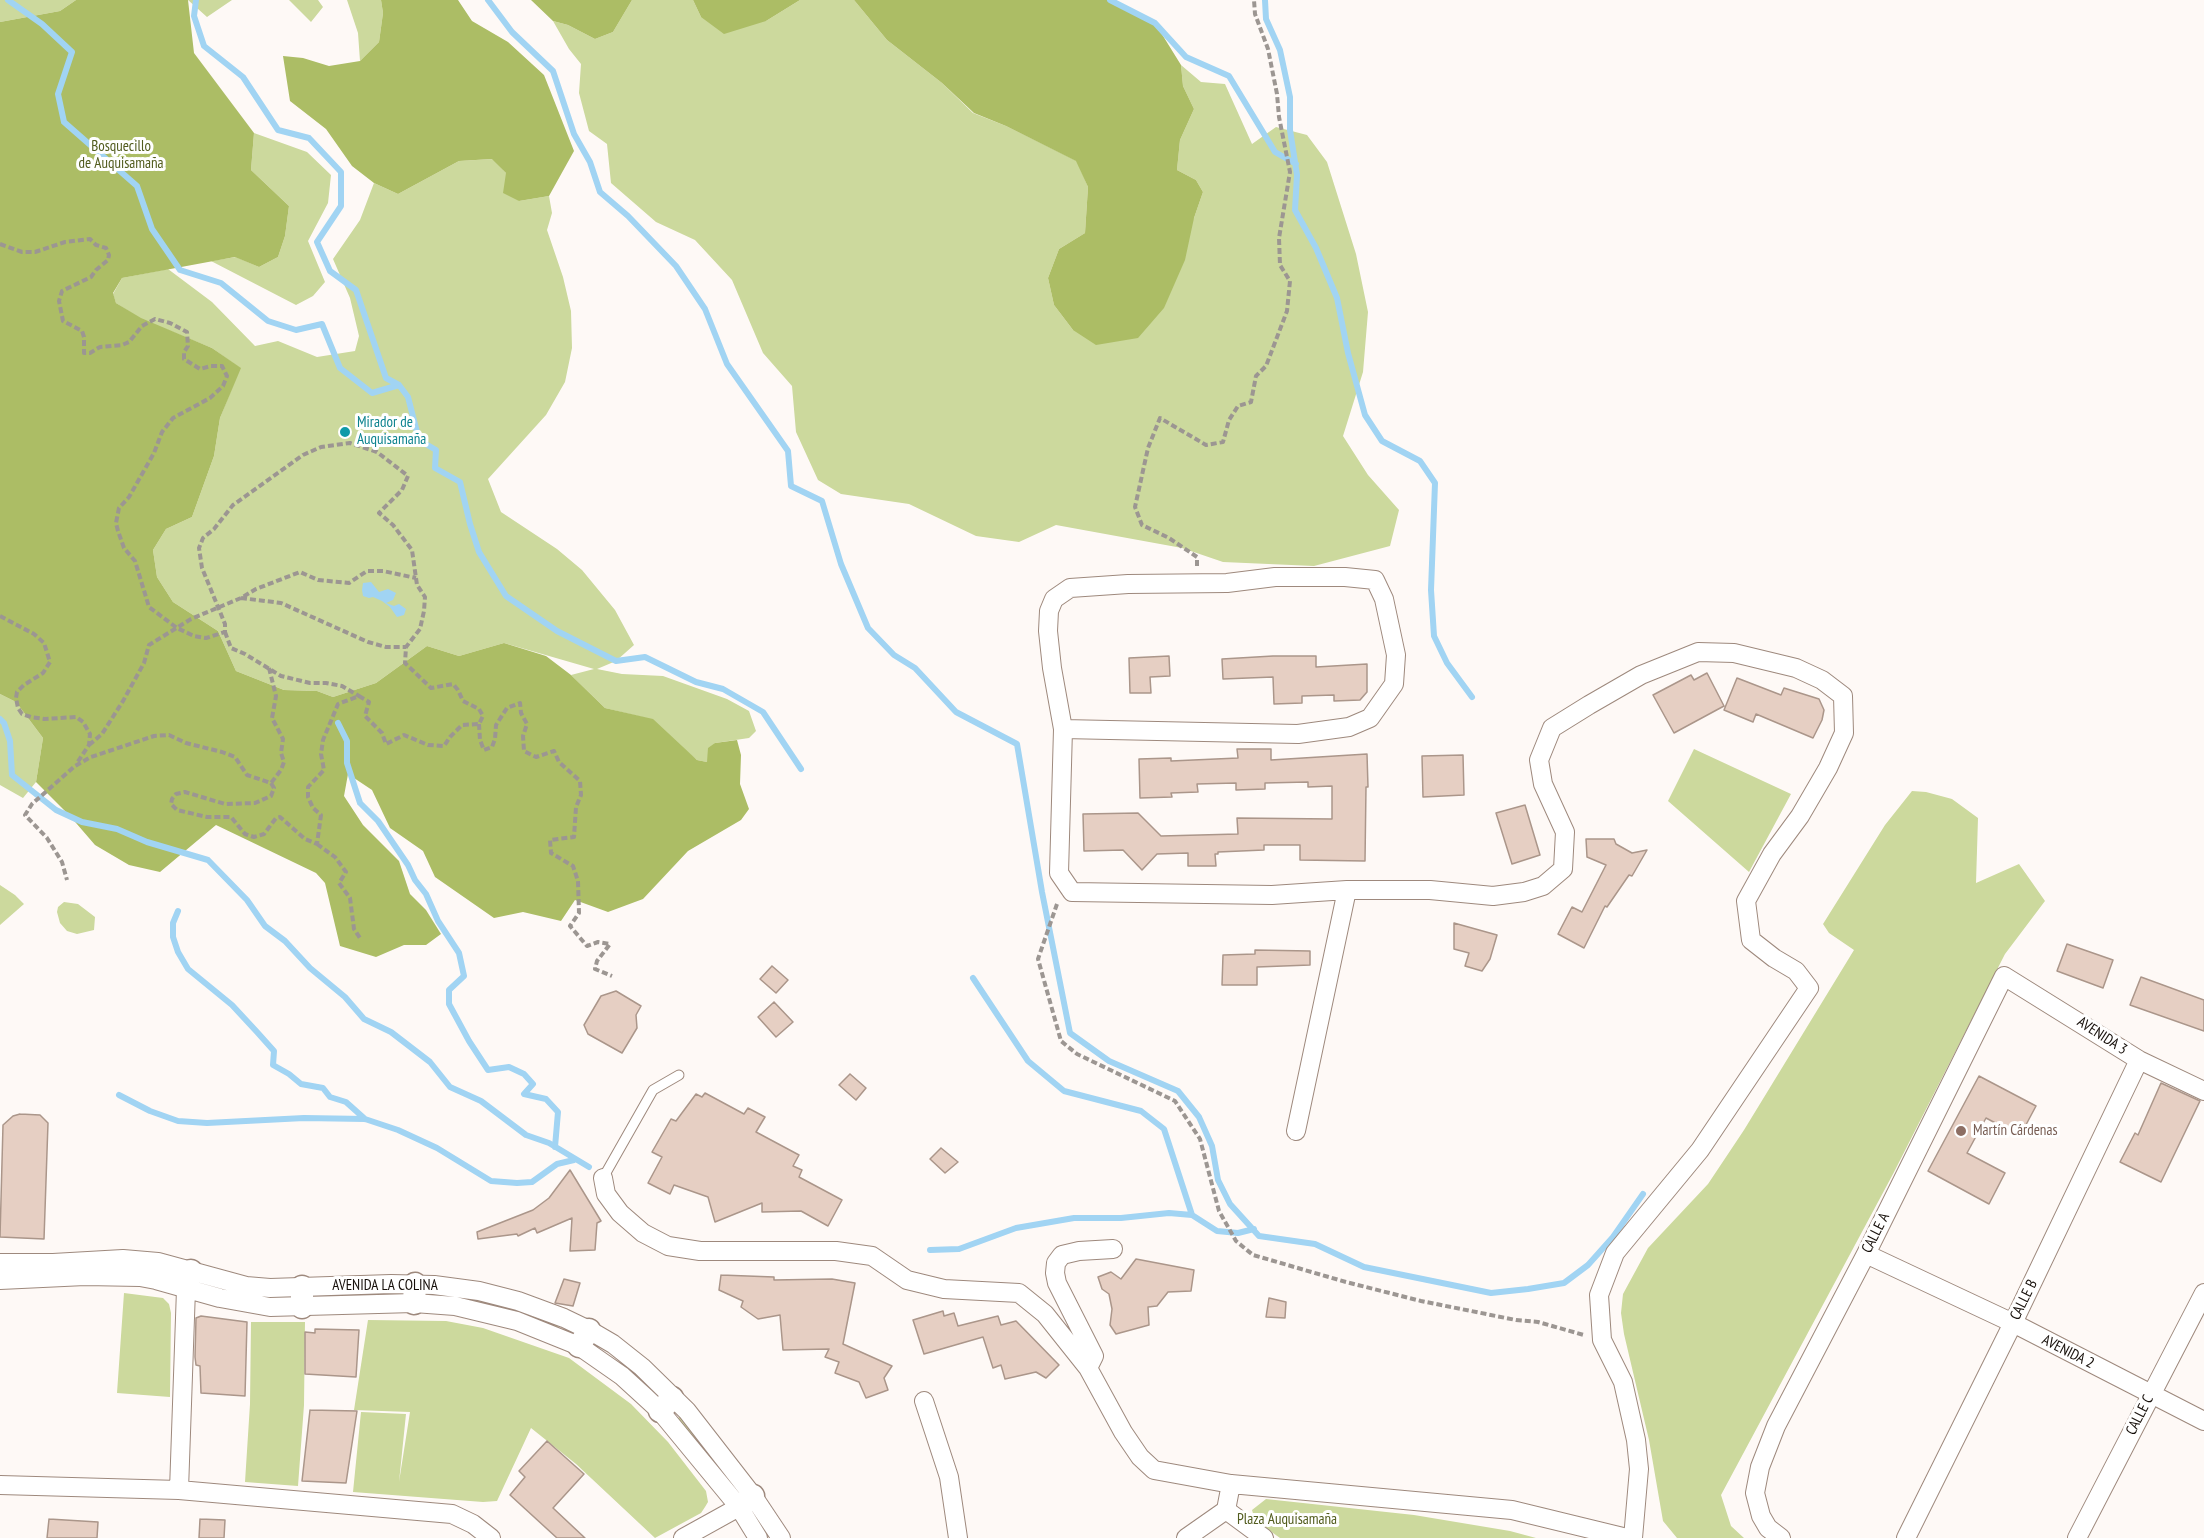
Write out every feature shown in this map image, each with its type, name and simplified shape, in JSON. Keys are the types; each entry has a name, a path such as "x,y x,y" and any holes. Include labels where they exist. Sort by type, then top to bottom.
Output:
{"street":[{"path":"1063,729 1298,734 1348,727 1370,718 1394,684 1396,655 1384,599 1375,580 1345,577 1275,577 1227,583 1128,584 1070,588 1054,598 1049,611 1048,631 1063,729 1059,873 1072,892 1272,895 1347,890 1430,890 1493,896 1524,892 1543,886 1563,869 1564,832 1543,784 1539,760 1552,728 1641,675 1698,652 1734,653 1796,668 1822,680 1844,696 1844,733 1828,768 1800,816 1772,854 1746,902 1750,940 1796,971 1809,988 1700,1150 1616,1253 1599,1295 1602,1340 1623,1382 1636,1440 1639,1469 1633,1538"},
{"path":"1296,1131 1347,890"},
{"name":"AVENIDA 3","path":"2004,976 2139,1060 2204,1091"},
{"name":"CALLE A","path":"1781,1538 1768,1528 1761,1516 1755,1493 1760,1467 1776,1426 1866,1254 2004,976"},
{"name":"CALLE B","path":"1906,1538 2013,1323 2139,1060"},
{"path":"603,1178 606,1194 620,1213 644,1233 668,1246 700,1251 836,1251 872,1256 907,1280 944,1289 1019,1293 1045,1314 1088,1368 1123,1432 1140,1457 1154,1470 1231,1484 1512,1510 1627,1538"},
{"path":"1088,1368 1094,1356 1057,1284 1054,1273 1056,1263 1062,1255 1079,1251 1113,1249"},
{"name":"AVENIDA 2","path":"1866,1254 2013,1323 2204,1421"},
{"name":"AVENIDA LA COLINA","path":"0,1263 123,1259 158,1262 188,1280"},
{"name":"AVENIDA LA COLINA","path":"0,1280 85,1276 131,1277 270,1288 302,1297 414,1294 613,1344 632,1358 666,1404 687,1411 746,1501 781,1538"},
{"path":"179,1490 188,1280"},
{"name":"CALLE C","path":"2077,1538 2204,1293"},
{"path":"924,1401 949,1477 958,1538"},
{"path":"1186,1538 1226,1510 1231,1484"},
{"path":"0,1485 179,1490 452,1514 473,1524 491,1538"},
{"path":"682,1538 746,1501"},
{"name":"AVENIDA LA COLINA","path":"746,1501 758,1538"},
{"path":"1226,1510 1263,1538"}],"lane":[{"path":"603,1178 654,1090 679,1075"}],"path":[{"path":"0,244 22,252 34,252 65,242 90,240 106,249 109,255 108,260 91,277 62,291 59,301 63,321 82,331 84,352 90,353 100,347 129,342 142,326 155,319 170,323 187,332 188,346 184,352 184,359 191,364 200,369 222,366 227,376 223,386 210,398 173,418 162,432 150,462 129,497 119,508 116,523 124,548 135,561 149,607 177,628 194,636 206,638 225,632"},
{"path":"479,724 462,725 444,746 428,745 404,735 386,744 382,733 365,716 369,702 342,686 294,680 281,676 231,648 225,632 225,624 208,585 200,559 199,548 203,538 214,529 233,505 303,455 321,447 350,443 377,452 408,476 402,490 379,513 393,525 412,550 417,585 424,597 420,629 406,647 405,663 430,688 453,684 463,702 479,709 483,716 479,724 480,740 484,750 492,747 496,725 507,708 520,703 521,714 527,724 524,752 536,757 554,751 559,762 580,782 581,795 576,807 574,837 550,840 551,853 573,866 578,881 579,913 570,926 586,946 598,942 610,944 597,961 595,969 612,976"},
{"path":"75,766 89,745 102,734 123,701 144,663 149,645 191,619 241,598 256,589 300,572 318,580 349,583 367,572 383,572 416,578"},
{"path":"241,598 281,603 368,642 386,647 406,647"},
{"path":"0,616 34,634 44,643 49,652 50,662 43,674 17,692 16,698 22,714 44,719 75,717 90,734 89,745"},
{"path":"268,668 276,696 272,718 283,739 281,753 284,762 271,783"},
{"path":"317,844 321,815 313,807 308,787 324,770 321,754 323,740 338,704 359,696"},
{"path":"67,880 62,862 47,838 25,815 32,804 75,766 100,753 118,750 154,736 169,735 186,743 235,757 246,775 271,783 274,788 271,796 255,803 225,804 185,792 176,794 171,804 177,810 207,818 231,818 244,834 254,837 264,834 276,818 280,817 305,839 317,844 335,857 346,872 339,883 350,898 354,930 360,938"}],"green space":[{"path":"0,0 76,0 60,11 0,22"},
{"name":"Bosquecillo de Auquisamaña","path":"76,0 188,0 194,53 254,133 251,170 289,206 285,236 278,257 259,267 235,257 122,278 113,293 116,303 141,318 212,348 241,368 220,418 214,456 192,517 166,529 153,550 157,577 173,602 218,631 236,671 284,690 317,691 333,697 376,683 427,646 459,656 504,643 546,656 571,675 605,708 653,719 697,760 707,762 708,748 715,743 737,740 741,755 740,784 749,809 741,820 688,851 643,899 608,912 575,900 561,921 523,912 494,918 435,877 423,851 390,828 372,790 348,774 344,796 363,825 399,861 410,894 426,910 441,934 426,945 404,945 376,957 340,946 325,883 316,873 216,825 160,872 129,865 95,845 36,782 43,738 16,702 0,694 0,22 60,11"},
{"path":"188,0 232,0 207,17"},
{"path":"289,0 318,0 323,7 311,22"},
{"path":"347,0 381,0 383,13 379,42 360,61 358,33"},
{"path":"381,0 458,0 472,21 508,42 544,75 574,151 549,196 519,201 503,193 506,173 492,159 459,161 398,194 374,183 352,166 326,129 290,101 283,56 303,58 329,66 360,61 379,42 383,13"},
{"path":"531,0 632,0 613,32 595,39 568,25 553,21"},
{"path":"632,0 693,0 701,17 766,21 800,0 854,0 887,40 942,83 973,113 1006,126 1077,161 1088,187 1085,233 1059,249 1048,278 1054,305 1073,330 1194,218 1203,192 1196,180 1177,170 1180,140 1194,109 1183,86 1181,65 1201,82 1225,84 1252,144 1276,127 1307,135 1327,162 1356,254 1368,312 1363,372 1343,436 1368,475 1399,510 1390,546 1314,566 1223,562 1182,548 1056,525 1019,542 976,536 909,504 841,494 818,480 796,432 792,386 763,353 732,280 695,240 656,222 611,183 607,144 589,131 579,93 581,64 569,49 553,21 568,25 595,39 613,32"},
{"path":"693,0 800,0 766,21 724,34 701,17"},
{"path":"854,0 1110,0 1155,23 1181,65 1183,86 1194,109 1180,140 1177,170 1196,180 1203,192 1194,218 1185,260 1164,308 1138,338 1096,345 1073,330 1054,305 1048,278 1059,249 1085,233 1088,187 1076,161 1006,126 974,113 942,83 887,40"},
{"path":"254,133 307,152 331,175 328,203 308,241 325,282 313,296 296,305 211,261 236,257 259,267 278,257 285,236 289,206 251,170"},
{"path":"493,159 506,173 519,201 549,196 552,213 547,230 563,277 571,311 572,348 565,382 546,415 488,479 501,512 557,549 582,570 615,610 634,645 616,661 597,669 622,674 663,676 727,699 749,711 756,731 749,738 715,743 707,762 697,760 646,718 605,708 571,675 594,669 504,643 459,656 427,646 376,683 333,697 317,691 284,690 236,671 218,631 173,602 157,577 153,550 166,529 192,517 214,456 220,418 240,368 212,348 141,319 116,303 113,294 122,278 168,269 212,302 255,346 278,341 317,357 355,351 359,336 350,298 333,259 360,220 374,183 398,194 459,161"},
{"path":"0,694 16,702 43,738 36,782 23,798 0,785"},
{"path":"1694,749 1791,794 1749,872 1668,801"},
{"path":"1912,791 1952,799 1978,818 1976,883 2019,864 2045,901 2005,954 1893,1174 1721,1495 1731,1526 1744,1538 1677,1538 1663,1521 1649,1440 1624,1334 1621,1313 1623,1294 1648,1248 1708,1184 1744,1130 1854,950 1829,933 1823,924 1885,825"},
{"path":"0,885 24,904 0,925"},
{"path":"64,902 78,904 95,917 94,930 77,934 67,931 60,923 57,912 58,907"},
{"path":"124,1293 163,1298 169,1304 171,1313 170,1397 117,1393"},
{"path":"438,1294 500,1305 559,1326 499,1307 438,1296"},
{"path":"368,1320 446,1321 483,1328 569,1358 631,1404 668,1442 706,1491 708,1502 701,1513 655,1538 576,1464 531,1428 497,1501 483,1502 353,1492 361,1412 406,1414 399,1482 410,1412 354,1410"},
{"path":"251,1322 305,1322 304,1405 298,1486 245,1482 250,1404"},
{"path":"681,1417 736,1489 678,1419"},
{"name":"Plaza Auquisamaña","path":"1266,1499 1414,1515 1510,1531 1536,1538 1280,1538 1255,1520 1252,1510"}],"water":[{"path":"371,582 379,592 388,589 396,593 393,600 386,603 394,606 399,604 406,609 404,615 397,617 382,601 363,596 363,583"}],"building":[{"path":"1169,656 1170,676 1150,677 1151,693 1130,693 1129,658"},
{"path":"1316,656 1316,667 1367,664 1367,692 1360,700 1334,701 1334,695 1302,696 1302,703 1274,704 1273,677 1223,679 1222,659"},
{"path":"1707,673 1724,706 1674,733 1653,695 1691,675 1694,680"},
{"path":"1737,678 1781,695 1784,688 1819,699 1824,710 1813,738 1756,714 1753,722 1724,710"},
{"path":"1237,749 1271,749 1271,760 1367,754 1365,861 1300,860 1300,845 1264,845 1264,850 1218,852 1215,854 1216,866 1188,866 1188,853 1157,854 1142,870 1123,850 1084,851 1083,814 1138,813 1161,836 1238,834 1237,818 1332,819 1332,786 1308,787 1308,782 1265,783 1265,789 1236,790 1236,783 1197,784 1198,792 1171,793 1172,797 1140,798 1139,759 1171,758 1171,761 1238,758"},
{"path":"1463,755 1464,795 1423,797 1422,756"},
{"path":"1525,805 1540,855 1512,864 1496,813"},
{"path":"1586,839 1614,839 1616,844 1632,853 1647,850 1632,876 1629,875 1607,907 1605,906 1584,948 1558,934 1572,907 1582,912 1606,865 1587,857"},
{"path":"1454,923 1497,935 1490,959 1482,971 1465,966 1469,953 1454,949"},
{"path":"2067,944 2113,960 2103,988 2057,971"},
{"path":"1255,950 1310,951 1310,965 1257,967 1257,985 1222,985 1223,955 1255,954"},
{"path":"772,966 788,980 776,993 760,979"},
{"path":"2141,977 2204,1000 2204,1031 2130,1005"},
{"path":"616,991 641,1006 636,1015 637,1028 622,1053 588,1034 584,1025 601,996"},
{"path":"774,1002 793,1022 776,1037 758,1017"},
{"path":"850,1074 866,1088 856,1100 839,1085"},
{"path":"1979,1076 2036,1106 2020,1136 1986,1118 1967,1153 2005,1173 1989,1204 1928,1171"},
{"path":"2161,1083 2200,1101 2161,1182 2120,1162 2135,1133 2138,1135"},
{"path":"705,1093 744,1114 748,1108 765,1117 756,1132 799,1155 793,1166 802,1170 799,1177 842,1200 828,1226 801,1211 762,1212 762,1203 715,1222 708,1197 674,1185 670,1194 648,1183 662,1157 652,1152 671,1119 676,1121 696,1094 702,1097"},
{"path":"40,1115 48,1123 44,1239 0,1237 3,1125 13,1116"},
{"path":"941,1148 958,1162 945,1173 930,1159"},
{"path":"570,1170 601,1221 597,1223 595,1250 570,1251 572,1218 537,1233 535,1228 518,1236 517,1234 478,1239 477,1232 533,1210 549,1198"},
{"path":"1136,1259 1194,1270 1191,1291 1168,1292 1157,1306 1148,1307 1149,1325 1116,1334 1110,1325 1112,1309 1109,1294 1102,1289 1098,1277 1111,1272 1121,1279"},
{"path":"721,1275 774,1277 774,1280 832,1279 855,1283 843,1344 892,1366 884,1378 888,1390 866,1398 859,1382 835,1373 839,1362 825,1357 829,1349 783,1350 780,1315 758,1319 741,1307 743,1301 719,1290"},
{"path":"564,1279 580,1283 573,1306 555,1303"},
{"path":"1269,1298 1286,1302 1285,1318 1266,1317"},
{"path":"943,1311 944,1316 954,1313 958,1326 998,1316 1001,1325 1016,1321 1059,1365 1046,1378 1036,1372 1005,1379 1001,1365 993,1368 983,1337 924,1354 913,1320"},
{"path":"201,1316 247,1322 245,1396 201,1393 200,1366 196,1365 195,1357 196,1318"},
{"path":"315,1329 359,1330 356,1377 305,1374 305,1332 315,1333"},
{"path":"310,1410 357,1411 346,1483 302,1481"},
{"path":"547,1441 584,1474 553,1508 585,1538 557,1538 510,1495 525,1477 519,1471"},
{"path":"49,1519 98,1522 97,1538 47,1538"},
{"path":"200,1519 225,1520 224,1538 199,1538"}],"waterway":[{"path":"8,0 42,24 72,52 58,94 64,122 137,186 152,229 180,270 221,283 268,321 296,330 322,324 340,368 372,393 399,385"},
{"path":"196,0 194,16 204,46 243,77 278,130 309,138 341,172 341,206 317,242 330,271 356,290 386,378 399,385 408,397 419,440 436,450 435,468 460,482 479,552 506,596 557,631 616,661 645,657 696,682 723,689 763,712 801,769"},
{"path":"488,0 512,32 553,71 574,134 590,162 600,192 628,216 676,266 705,309 727,364 788,451 791,486 822,501 841,564 868,628 894,655 915,668 956,712 1017,744 1042,892 1070,1033 1109,1061 1178,1091 1199,1117 1212,1146 1218,1180 1230,1204 1259,1236 1315,1244 1364,1267 1491,1293 1528,1289 1564,1283 1588,1265 1613,1237 1643,1194"},
{"path":"1110,0 1155,23 1186,57 1229,76 1275,152 1296,164"},
{"path":"1265,0 1266,19 1280,50 1290,97 1290,130 1297,175 1295,210 1316,248 1337,298 1348,353 1365,415 1382,441 1420,461 1435,483 1431,590 1434,636 1447,663 1472,697"},
{"path":"0,719 4,723 10,741 12,775 56,810 82,822 117,829 147,842 208,860 247,900 265,926 285,941 310,968 345,997 364,1019 391,1032 430,1062 450,1087 481,1101 526,1135 549,1143 589,1167"},
{"path":"338,723 347,741 347,763 360,803 378,821 408,865 415,880 426,894 438,921 459,953 464,976 449,990 449,1004 488,1070 509,1067 524,1074 533,1084 524,1094 546,1099 558,1112 555,1147"},
{"path":"178,911 173,923 173,937 178,952 188,969 232,1005 274,1051 273,1065 301,1084 323,1088 330,1097 346,1102 365,1119"},
{"path":"973,978 1028,1061 1064,1091 1141,1111 1164,1129 1192,1215"},
{"path":"119,1095 150,1111 178,1121 207,1123 304,1118 365,1119 398,1130 437,1148 491,1181 532,1182 557,1164 574,1160"},
{"path":"930,1250 959,1249 1016,1228 1074,1218 1121,1218 1169,1213 1192,1215 1217,1231 1238,1233 1254,1229"}],"place":[{"name":"Mirador de Auquisamaña","path":"345,432"},
{"name":"Martín Cárdenas","path":"1961,1131"}]}
